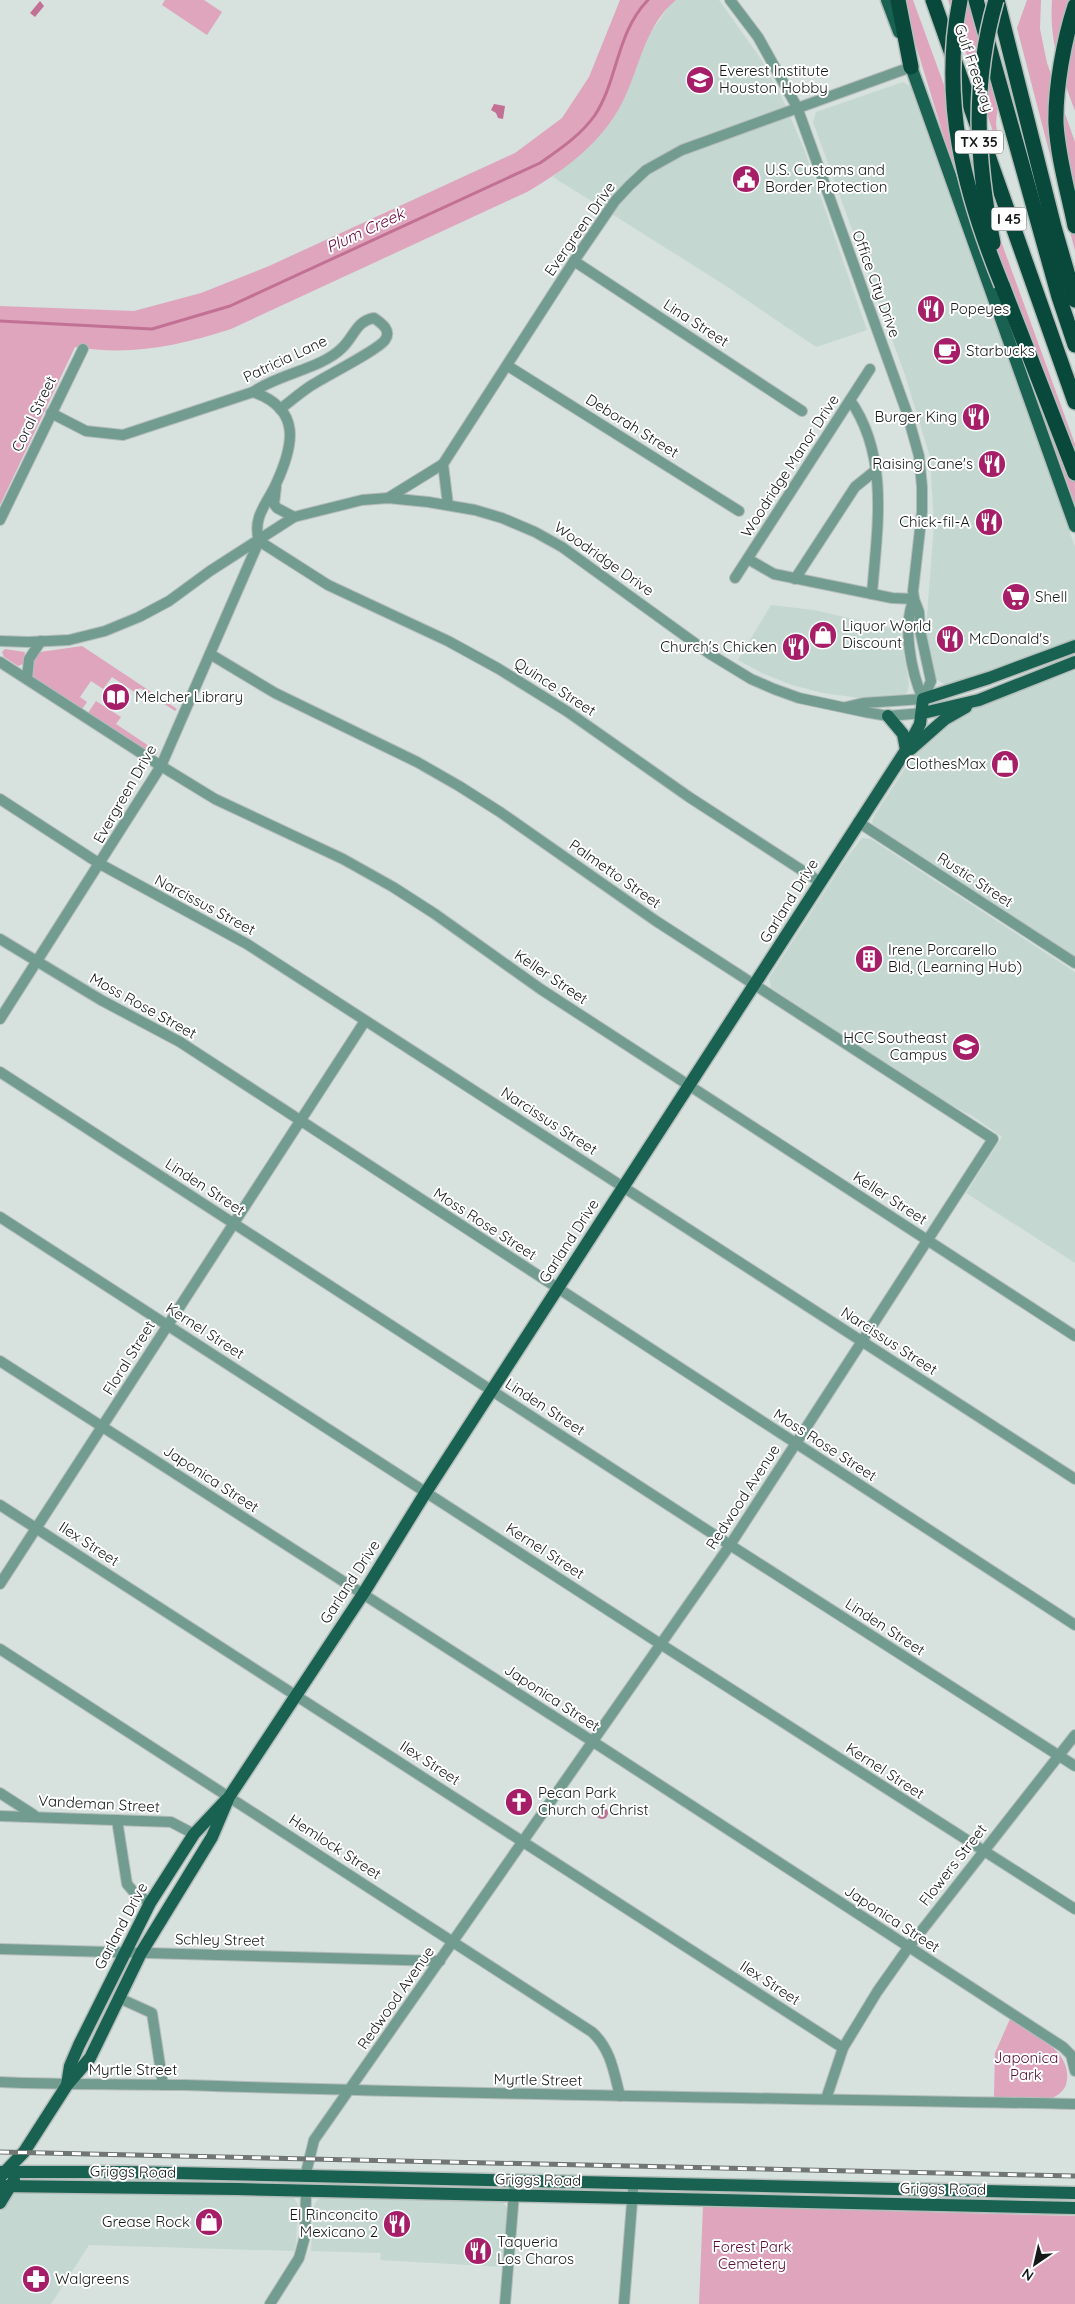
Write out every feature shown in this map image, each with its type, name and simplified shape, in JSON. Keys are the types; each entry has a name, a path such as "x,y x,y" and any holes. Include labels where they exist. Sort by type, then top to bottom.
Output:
{"highway":[{"path":"898,0 911,67"},
{"path":"928,0 944,35"},
{"name":"Gulf Freeway","path":"933,0 1075,402"},
{"path":"960,0 953,71 958,145 976,216 1002,285"},
{"name":"Gulf Freeway","path":"976,0 1059,297 1075,345"},
{"name":"TX 35","path":"997,3 982,65 978,125 983,189 1002,285 1075,473"},
{"name":"I 45","path":"997,3 1054,227 1075,300"},
{"path":"1075,6 1057,93 1056,123 1060,154 1075,226"}],"main road":[{"path":"887,0 1075,526"},
{"name":"Woodridge Drive","path":"923,699 988,678 1075,646"},
{"name":"Woodridge Drive","path":"923,713 979,700 1075,662"},
{"name":"Garland Drive","path":"1,2173 24,2152 67,2085 90,2058 141,1953 212,1836 230,1796 755,985 858,822 904,754 920,724 923,713 923,699"},
{"path":"904,754 945,719 979,700"},
{"path":"888,716 903,734 904,754"},
{"name":"Garland Drive","path":"67,2085 70,2066 79,2045 150,1903 194,1834 230,1796"},
{"name":"Garland Drive","path":"0,2203 5,2186 19,2172 24,2152"},
{"path":"127,2172 127,2188"},
{"name":"Griggs Road","path":"1,2173 127,2172 1075,2193"},
{"path":"237,2189 247,2183 300,2183 305,2177"},
{"path":"306,2192 311,2185 357,2184 364,2178"},
{"path":"412,2193 415,2179"},
{"name":"Griggs Road","path":"5,2186 237,2189 1075,2208"},
{"path":"819,2202 820,2188"}],"street":[{"name":"Office City Drive","path":"730,0 758,37 796,107 894,377 919,456 922,512 914,598 919,612 920,630 931,681 923,699"},
{"name":"Evergreen Drive","path":"443,464 574,261 615,202 646,170 682,150 796,107 911,67"},
{"name":"Lina Street","path":"574,261 802,411"},
{"name":"Patricia Lane","path":"52,414 86,430 123,435 252,392 265,383 324,359 342,348 354,330 365,319 374,318 384,324 387,332 386,339 375,348 310,386 280,409"},
{"name":"Coral Street","path":"0,520 83,349"},
{"name":"Deborah Street","path":"508,366 739,511"},
{"name":"Woodridge Manor Drive","path":"735,578 870,370"},
{"path":"252,392 269,399 280,409 289,425 290,447 276,486 274,504 277,508 294,517"},
{"path":"850,400 861,415 871,440 880,494 872,594"},
{"path":"388,498 443,464 448,505"},
{"path":"795,579 856,487 876,470"},
{"path":"259,542 256,532 263,505 276,486"},
{"name":"Woodridge Drive","path":"0,640 69,640 105,630 139,617 169,601 210,571 259,542 294,517 362,500 388,498 448,505 502,518 535,532 562,547 710,654 752,679 799,698 888,716 923,713"},
{"name":"Evergreen Drive","path":"0,1019 161,766 259,542"},
{"name":"Quince Street","path":"259,542 328,585 448,641 499,669 576,717 689,797 820,882"},
{"path":"748,559 774,574 795,579 892,598 914,598"},
{"path":"27,679 29,659 42,641"},
{"name":"Palmetto Street","path":"210,654 275,693 417,762 459,786 500,812 648,916 993,1138"},
{"name":"Keller Street","path":"0,662 161,766 216,799 343,859 393,887 435,914 542,990 1075,1336"},
{"name":"Woodridge Drive","path":"845,707 863,703 923,699"},
{"name":"Narcissus Street","path":"0,800 100,864 247,944 1075,1479"},
{"name":"Rustic Street","path":"858,822 1075,963"},
{"name":"Moss Rose Street","path":"0,939 101,1000 180,1042 1075,1625"},
{"name":"Floral Street","path":"0,1584 364,1021"},
{"name":"Linden Street","path":"0,1072 1075,1766"},
{"name":"Redwood Avenue","path":"305,2177 314,2140 454,1942 592,1741 662,1645 730,1545 993,1138"},
{"name":"Kernel Street","path":"0,1216 662,1645 1075,1909"},
{"name":"Japonica Street","path":"0,1361 592,1741 1063,2047 1071,2055 1075,2071"},
{"name":"Ilex Street","path":"0,1505 843,2048"},
{"name":"Hemlock Street","path":"0,1649 583,2025 601,2040 607,2050 620,2096"},
{"name":"Flowers Street","path":"826,2099 843,2048 877,1992 908,1948 983,1851 1075,1736"},
{"path":"0,1793 35,1816"},
{"name":"Vandeman Street","path":"0,1816 170,1822 194,1834"},
{"path":"117,1820 127,1884 132,1891 150,1903"},
{"name":"Schley Street","path":"0,1949 440,1960"},
{"path":"119,1998 152,2013 163,2085"},
{"name":"Myrtle Street","path":"0,2082 67,2085 163,2085 1075,2104"},
{"path":"505,2304 515,2181"},
{"path":"624,2304 634,2184"},
{"path":"270,2304 299,2258 305,2236 306,2192"}],"shaded area":[{"path":"676,0 719,0 761,59 784,102 804,149 867,330 816,347 723,284 553,177 623,101 649,35 669,6"},
{"path":"40,1 44,6 35,17 30,13"},
{"path":"903,82 910,86 1075,547 1075,640 950,684 944,684 937,680 933,674 926,629 934,525 930,457 905,375 813,122 816,112"},
{"path":"494,104 505,106 503,119 498,118 496,113 491,110"},
{"path":"771,605 814,610 900,630 909,684 907,693 902,696 859,698 823,693 792,685 762,673 738,660"},
{"path":"1075,670 1075,957 874,826 872,822 919,747 962,713"},
{"name":"HCC Southeast Campus","path":"862,838 871,839 1075,972 1075,1263 966,1193 1002,1137 974,1117 931,1094 771,988 769,978 845,860"},
{"path":"602,1807 608,1813 602,1819 596,1813"},
{"path":"19,2190 293,2196 298,2205 296,2244 294,2251 89,2245 51,2304 0,2304 0,2213 12,2195"},
{"path":"319,2198 502,2201 508,2209 505,2267 380,2260 381,2253 311,2251 314,2205"}],"green space":[{"path":"165,0 204,0 222,12 207,35 162,5"},
{"path":"620,0 676,0 666,10 650,34 629,88 614,116 605,130 582,154 556,174 527,192 231,329 173,345 154,348 96,350 75,347 0,505 0,306 134,311 201,293 269,266 515,153 562,118 589,77"},
{"path":"902,0 913,0 1075,444 1075,504 947,147"},
{"path":"948,0 970,0 998,104 996,123 999,149"},
{"path":"1027,0 1041,0 1040,29 1047,63 1075,142 1075,251 1017,28"},
{"path":"1052,0 1075,0 1075,111 1054,44"},
{"path":"82,646 177,709 175,711 140,688 136,693 112,677 103,689 91,681 80,697 87,702 82,709 32,675 34,659 40,652"},
{"path":"5,649 25,652 23,664 18,666 4,657 2,652"},
{"path":"96,701 121,717 116,724 158,752 155,756 88,713"},
{"name":"Japonica Park","path":"1010,2019 1050,2045 1064,2062 1067,2073 1066,2085 1057,2096 1036,2100 994,2097 995,2053"},
{"name":"Forest Park Cemetery","path":"703,2206 1075,2216 1075,2304 699,2304"}],"waterway":[{"name":"Plum Creek","path":"0,321 152,329 230,306 540,163 577,135 595,115 603,101 629,27 637,13 648,0"}],"railway":[{"path":"0,2152 1075,2176"}],"place":[{"name":"Everest Institute Houston Hobby","path":"700,80"},
{"name":"U.S. Customs and Border Protection","path":"746,179"},
{"name":"Popeyes","path":"931,309"},
{"name":"Starbucks","path":"947,351"},
{"name":"Burger King","path":"976,417"},
{"name":"Raising Cane's","path":"992,464"},
{"name":"Chick-fil-A","path":"989,522"},
{"name":"Shell","path":"1016,597"},
{"name":"Liquor World Discount","path":"823,635"},
{"name":"McDonald's","path":"950,639"},
{"name":"Church's Chicken","path":"796,647"},
{"name":"Melcher Library","path":"116,697"},
{"name":"ClothesMax","path":"1005,764"},
{"name":"Irene Porcarello Bld, (Learning Hub)","path":"869,959"},
{"name":"HCC Southeast Campus","path":"966,1047"},
{"name":"Pecan Park Church of Christ","path":"519,1802"},
{"name":"Grease Rock","path":"209,2222"},
{"name":"El Rinconcito Mexicano 2","path":"397,2224"},
{"name":"Taqueria Los Charos","path":"478,2251"},
{"name":"Walgreens","path":"36,2279"}]}
